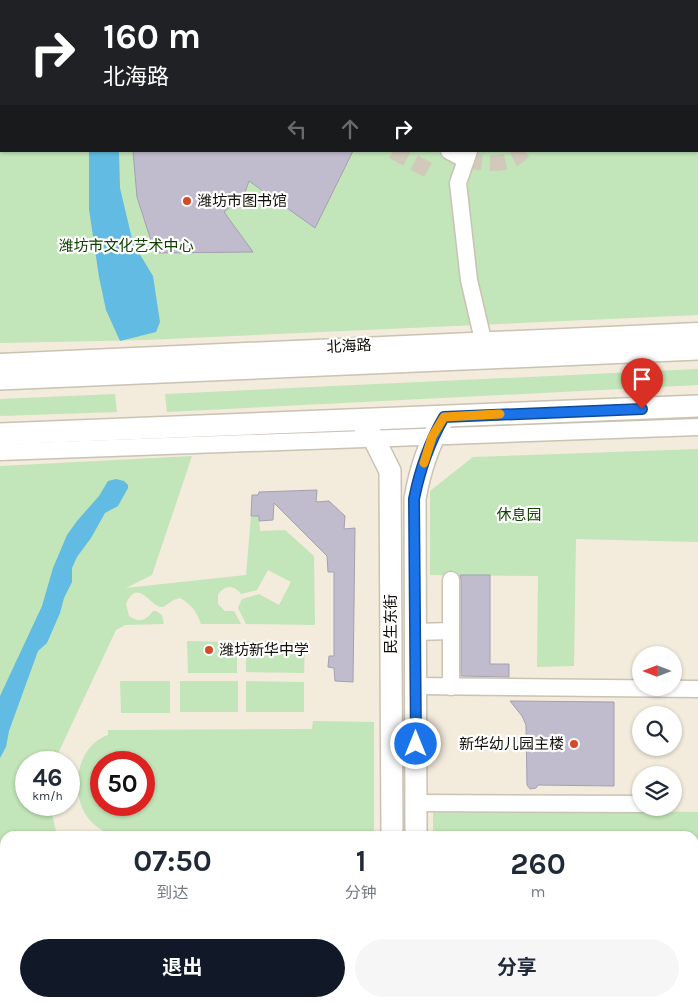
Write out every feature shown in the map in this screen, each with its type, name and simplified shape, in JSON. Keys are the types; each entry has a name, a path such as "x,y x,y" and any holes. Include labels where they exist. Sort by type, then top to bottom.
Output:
{"main road":[{"name":"北海路","path":"0,379 555,346 698,349"},
{"path":"0,434 52,441 360,420 698,406"},
{"name":"民生东街","path":"416,831 414,499 419,476 432,437 444,417"},
{"name":"民生东街","path":"360,420 374,439 390,472 392,831"}],"street":[{"path":"453,152 467,156 458,183 469,280 483,340"},
{"name":"北海路","path":"0,362 483,340 555,346 698,331"},
{"path":"0,452 52,441 374,439 698,427"},
{"path":"451,580 451,687"},
{"path":"415,632 451,631"},
{"path":"416,686 698,689"},
{"path":"416,803 632,804"}],"green space":[{"name":"潍坊市文化艺术中心","path":"0,152 698,152 698,315 145,340 0,343"},
{"path":"698,369 698,385 167,412 165,394"},
{"path":"115,394 117,412 0,416 0,399"},
{"path":"698,411 698,418 496,427 495,420"},
{"name":"休息园","path":"698,449 698,542 576,539 574,666 537,667 538,576 430,575 430,491 473,457"},
{"path":"192,456 152,575 126,588 246,575 251,516 259,516 260,531 285,530 314,556 315,625 246,624 238,608 242,599 259,594 279,605 291,582 268,570 257,590 241,594 232,587 229,587 223,589 218,595 218,604 225,611 234,611 241,624 201,624 193,609 180,598 162,607 144,595 135,593 126,604 129,616 136,620 142,620 153,611 156,611 162,615 164,624 125,625 116,630 59,751 15,751 15,816 52,816 56,831 0,831 0,466"},
{"path":"187,641 237,642 237,673 188,673"},
{"path":"246,641 305,642 304,673 246,672"},
{"path":"120,681 170,681 170,713 121,713"},
{"path":"180,681 238,681 238,712 180,712"},
{"path":"246,681 304,682 304,712 246,712"},
{"path":"313,721 374,722 374,831 104,831 88,818 82,808 80,800 80,768 89,749 97,741 108,735 108,730 312,729"},
{"path":"433,809 632,811 632,816 682,816 682,812 698,812 698,831 433,831"}],"water":[{"path":"89,152 119,152 120,188 133,243 153,276 160,322 156,332 120,341 106,310 89,209"},
{"path":"116,479 124,481 128,488 118,506 105,513 91,538 77,557 72,568 72,582 47,643 38,651 9,731 6,747 0,758 0,696 42,606 53,568 67,535 99,496 108,481"}],"building":[{"name":"潍坊市图书馆","path":"133,152 353,152 315,228 249,181 244,195 224,212 253,252 155,253 137,197"},
{"path":"317,490 316,502 329,501 345,516 344,529 355,528 353,682 335,681 334,668 328,667 329,656 334,656 334,572 328,572 327,556 274,503 273,520 259,521 259,516 251,516 252,495 258,495 259,492"},
{"path":"460,575 490,575 490,664 509,664 509,677 461,676"},
{"name":"新华幼儿园主楼","path":"510,701 614,702 614,786 538,785 536,788 530,789 527,785 526,725 522,716"}],"tunnel":[{"path":"395,152 428,170"},
{"path":"466,160 489,163 504,162 511,160 522,152"}],"slow traffic":[{"path":"424,463 432,437 444,417 500,414"}],"place":[{"name":"潍坊市图书馆","path":"187,201"},
{"name":"潍坊新华中学","path":"209,650"},
{"name":"新华幼儿园主楼","path":"574,744"}],"route":[{"path":"416,744 414,499 419,476 432,437 444,417 642,409"}]}
